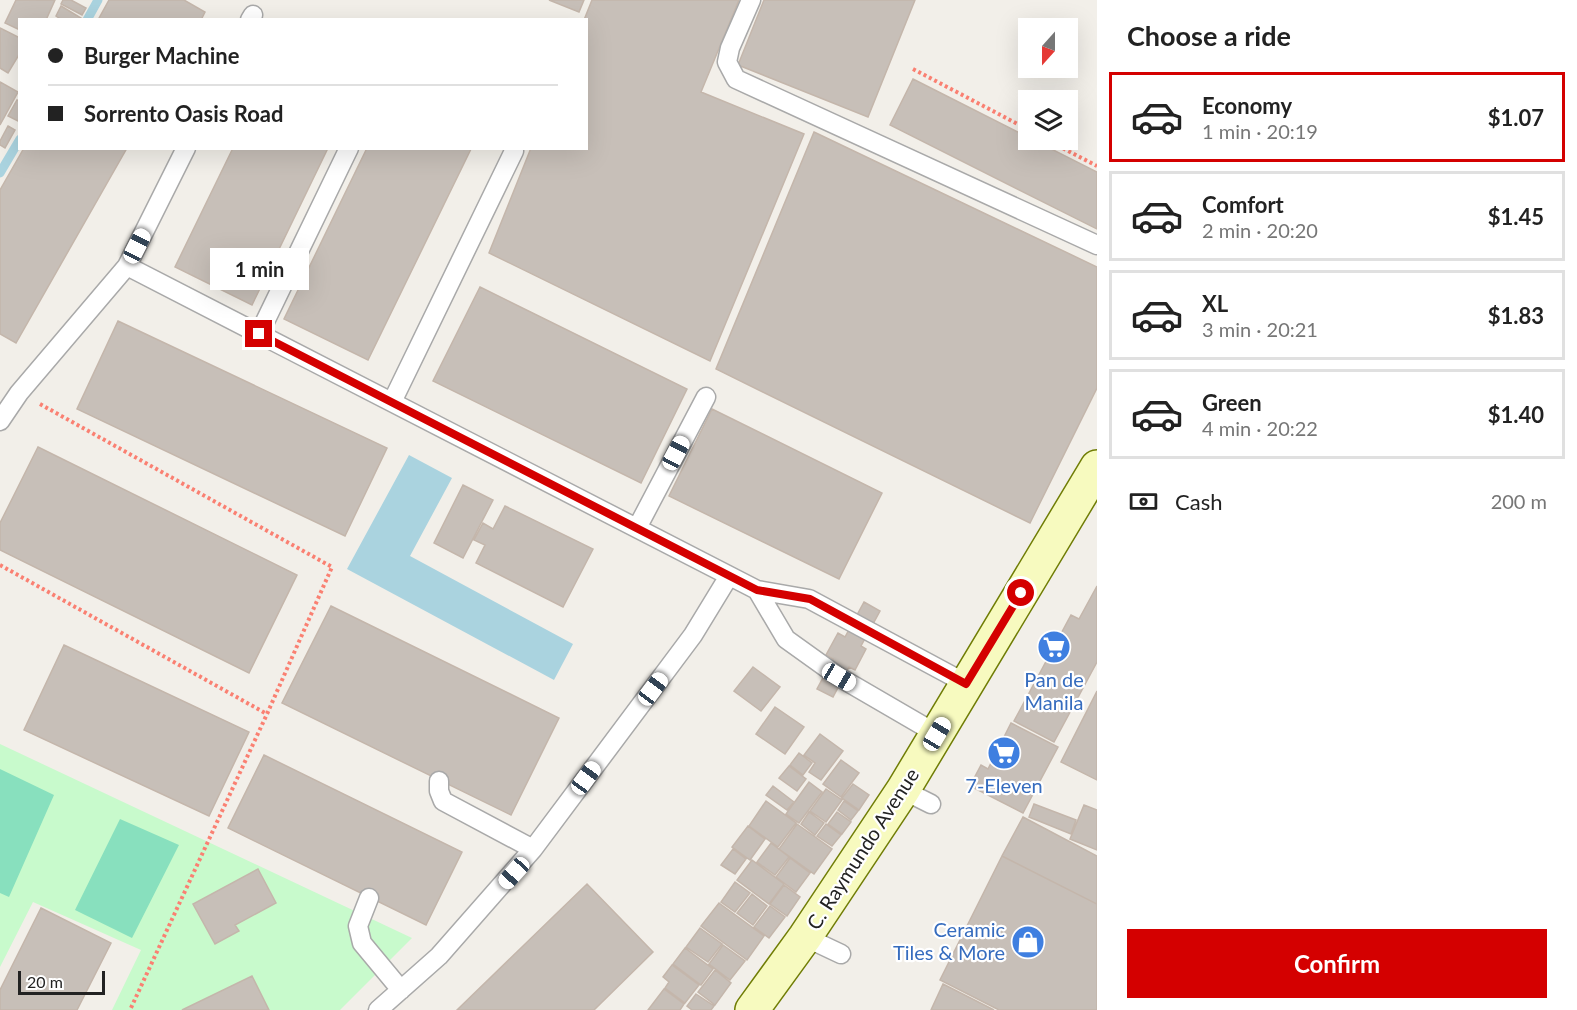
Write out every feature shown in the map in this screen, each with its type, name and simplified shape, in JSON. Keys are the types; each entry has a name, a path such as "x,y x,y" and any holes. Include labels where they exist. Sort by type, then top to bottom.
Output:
{"main road":[{"name":"C. Raymundo Avenue","path":"752,1010 805,937 917,797 937,734 1097,467"}],"lane":[{"path":"751,0 730,48 727,62 736,80 1097,245"},
{"path":"0,421 19,393 127,266 185,150"},
{"path":"259,334 348,150"},
{"path":"392,402 514,151"},
{"path":"127,266 757,590 810,599 966,684"},
{"path":"637,528 705,396"},
{"path":"378,1010 439,956 533,849 693,635 729,576"},
{"path":"757,590 786,639 839,677 937,734"},
{"path":"440,781 439,791 443,801 533,849"},
{"path":"369,898 358,926 362,943 401,990"},
{"path":"805,937 841,954"}],"path":[{"path":"913,69 1018,124"},
{"path":"1066,150 1097,166"},
{"path":"19,393 332,567 267,714 130,1010"},
{"path":"0,565 267,714"}],"green space":[{"path":"0,744 412,938 340,1010 112,1010 141,950 33,902 0,967"},
{"path":"0,769 54,795 9,897 0,893"},
{"path":"120,819 179,845 132,938 75,910"}],"water":[{"path":"409,455 452,478 410,556 573,644 554,680 347,569"}],"building":[{"path":"16,0 55,0 47,18 18,18 18,29 5,23"},
{"path":"63,0 71,0 86,8 82,15 61,4"},
{"path":"109,0 184,0 205,12 202,18 99,18"},
{"path":"549,0 584,0 579,12"},
{"path":"592,0 739,0 701,92 804,134 710,361 489,253 530,150 588,150 588,18 585,18"},
{"path":"764,0 915,0 868,117 738,65"},
{"path":"61,6 81,18 59,18 56,16"},
{"path":"0,28 18,37 18,56 8,73 0,68"},
{"path":"913,79 1018,132 1018,150 1053,150 1097,172 1097,229 890,125"},
{"path":"0,82 18,92 0,125"},
{"path":"17,100 18,100 18,121 8,116"},
{"path":"8,126 15,130 5,148 0,145 0,141"},
{"path":"814,132 1097,267 1097,388 1030,523 716,369"},
{"path":"23,150 126,150 16,343 0,334 0,190"},
{"path":"232,150 327,150 252,305 175,267"},
{"path":"366,150 471,150 368,360 284,319"},
{"path":"480,287 687,389 641,483 433,381"},
{"path":"118,321 387,448 345,536 77,409"},
{"path":"712,409 882,493 839,579 669,496"},
{"path":"38,447 297,575 249,673 0,550 0,523"},
{"path":"463,485 493,500 463,558 434,543"},
{"path":"505,506 593,549 563,607 476,563 485,545 474,540 483,523 493,529"},
{"path":"1097,586 1097,662 1054,742 1014,721 1071,615 1079,619"},
{"path":"864,602 880,611 861,646 866,649 855,670 849,667 833,697 817,689 833,659 826,655 838,633 845,637"},
{"path":"331,606 559,718 511,815 282,703"},
{"path":"64,645 249,732 209,816 24,730"},
{"path":"753,667 780,687 761,711 734,691"},
{"path":"1097,691 1097,780 1061,762"},
{"path":"775,707 804,727 785,754 756,734"},
{"path":"1011,723 1058,747 1023,813 970,786 981,765 988,769"},
{"path":"820,734 843,751 821,780 809,772 815,763 804,755"},
{"path":"799,753 812,763 803,775 790,765"},
{"path":"264,755 462,852 426,925 228,828"},
{"path":"841,760 859,773 841,797 823,784"},
{"path":"789,766 806,779 797,791 779,778"},
{"path":"809,782 822,792 799,823 786,814"},
{"path":"853,784 869,795 859,810 842,798"},
{"path":"773,786 794,802 787,810 766,795"},
{"path":"826,789 842,800 826,822 810,811"},
{"path":"766,801 796,823 778,847 749,826"},
{"path":"844,801 858,811 851,820 838,810"},
{"path":"1034,804 1076,820 1071,834 1029,817"},
{"path":"1084,805 1097,810 1097,850 1070,839"},
{"path":"809,812 824,823 815,835 801,824"},
{"path":"837,812 851,822 842,834 828,824"},
{"path":"1023,817 1097,856 1097,904 1002,856"},
{"path":"797,824 832,849 814,874 779,849"},
{"path":"826,824 841,835 832,846 817,836"},
{"path":"748,826 765,839 750,860 732,847"},
{"path":"771,843 789,857 775,875 757,862"},
{"path":"733,849 746,859 735,874 721,865"},
{"name":"Ceramic Tiles & More","path":"1002,856 1097,904 1097,1010 999,1010 940,980"},
{"path":"790,858 810,873 796,892 776,877"},
{"path":"752,860 784,884 769,904 737,880"},
{"path":"258,869 276,903 235,925 239,931 215,944 193,904"},
{"path":"735,882 750,893 735,912 721,902"},
{"path":"587,884 653,952 594,1010 457,1010"},
{"path":"784,885 800,897 787,916 770,904"},
{"path":"752,894 767,906 753,925 737,913"},
{"path":"719,903 764,936 747,960 701,926"},
{"path":"770,906 785,917 769,938 754,927"},
{"path":"41,908 111,943 77,1010 0,1010 0,990"},
{"path":"700,928 722,944 708,962 686,947"},
{"path":"723,945 745,961 730,980 709,964"},
{"path":"685,948 713,969 701,985 673,964"},
{"path":"672,965 699,985 685,1003 665,988 669,982 663,977"},
{"path":"715,970 731,983 715,1005 698,992"},
{"path":"252,976 269,1010 182,1010"},
{"path":"943,984 994,1010 931,1010"},
{"path":"664,989 684,1004 680,1010 648,1010"},
{"path":"696,994 714,1006 711,1010 692,1010 687,1006"}],"waterway":[{"path":"88,18 98,0"},
{"path":"0,173 18,142"}],"place":[{"name":"Pan de Manila","path":"1054,647"},
{"name":"7-Eleven","path":"1004,753"},
{"name":"Ceramic Tiles & More","path":"1028,942"}],"route":[{"path":"259,334 757,590 810,599 966,684 1021,593"}]}
